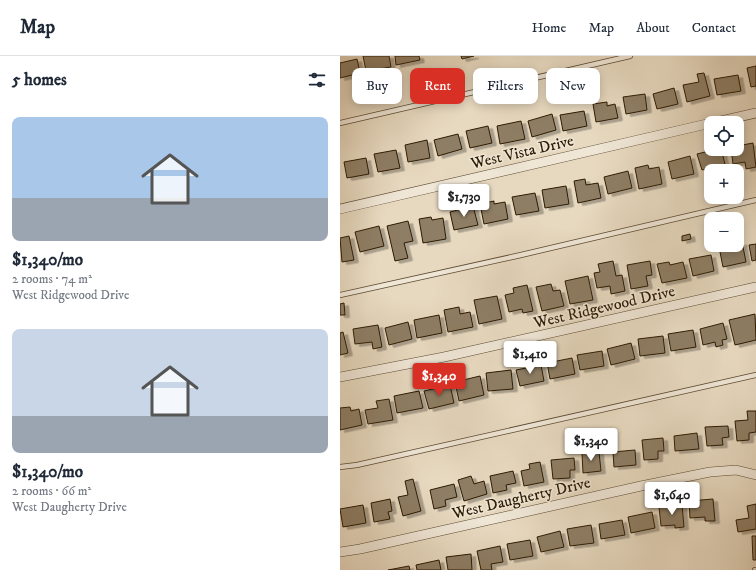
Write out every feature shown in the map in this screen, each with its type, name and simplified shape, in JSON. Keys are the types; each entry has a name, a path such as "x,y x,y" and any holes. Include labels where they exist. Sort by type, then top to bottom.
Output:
{"street":[{"name":"West Vista Drive","path":"743,116 756,113"},
{"name":"West Vista Drive","path":"340,209 704,125"},
{"name":"West Ridgewood Drive","path":"340,377 444,357 756,287"},
{"name":"West Daugherty Drive","path":"340,552 360,550 641,486 710,472 736,470 756,475"}],"lane":[{"path":"340,123 630,56"},
{"path":"340,295 521,256 756,200"},
{"path":"340,467 364,464 756,375"}],"building":[{"path":"363,56 389,56 391,67 365,68"},
{"path":"395,56 419,56 420,60 396,65"},
{"path":"461,56 474,56 462,59"},
{"path":"357,59 359,68 352,68 352,75 340,78 340,63"},
{"path":"756,66 756,86 751,87 747,68"},
{"path":"704,73 710,96 687,102 683,85 699,82 697,74"},
{"path":"738,75 741,91 717,95 714,79"},
{"path":"674,88 678,104 657,109 653,94"},
{"path":"645,94 647,110 626,114 623,97"},
{"path":"607,102 607,106 615,104 618,118 596,122 593,104"},
{"path":"584,111 587,126 563,131 560,115"},
{"path":"552,114 556,130 532,137 528,121"},
{"path":"521,121 525,139 500,144 497,126"},
{"path":"488,126 492,143 470,148 466,131"},
{"path":"458,134 462,149 438,156 434,140"},
{"path":"427,140 430,158 408,162 405,145"},
{"path":"753,143 756,167 746,169 745,162 733,164 732,156 744,156 744,145"},
{"path":"396,150 400,168 378,172 374,154"},
{"path":"704,152 704,156 723,156 725,164 704,164 704,169 702,170 697,154"},
{"path":"690,156 694,174 672,179 668,162"},
{"path":"366,158 369,174 347,178 344,162"},
{"path":"648,165 649,169 659,167 662,184 639,189 635,168"},
{"path":"628,171 632,188 608,194 604,177"},
{"path":"585,179 586,185 598,183 601,198 578,203 574,181"},
{"path":"566,186 569,204 545,208 542,190"},
{"path":"535,193 539,211 516,215 512,197"},
{"path":"494,201 494,204 505,202 508,219 484,224 480,204"},
{"path":"473,206 478,225 454,230 450,212"},
{"path":"431,217 432,220 443,218 446,239 423,243 419,219"},
{"path":"408,221 413,241 404,243 408,258 395,261 387,226"},
{"path":"379,226 384,246 360,252 355,232"},
{"path":"690,234 691,239 682,241 682,236"},
{"path":"349,236 354,260 342,262 340,238"},
{"path":"756,244 756,260 752,261 749,245"},
{"path":"720,252 744,252 746,262 723,267"},
{"path":"711,255 714,271 693,276 689,259"},
{"path":"613,261 616,276 622,275 625,291 611,294 610,286 597,288 594,273 600,272 598,264"},
{"path":"650,261 652,275 646,276 648,286 631,289 627,265"},
{"path":"669,262 670,265 683,262 687,278 662,283 657,264"},
{"path":"588,276 593,300 570,304 565,281"},
{"path":"551,284 553,291 560,290 564,306 542,311 536,287"},
{"path":"527,285 533,311 523,313 522,309 509,312 505,295 514,293 513,288"},
{"path":"497,296 502,319 479,324 474,300"},
{"path":"344,303 345,315 340,315 340,304"},
{"path":"459,307 460,314 470,312 473,327 448,332 444,310"},
{"path":"755,314 756,340 735,345 729,320"},
{"path":"439,315 442,333 417,338 414,320"},
{"path":"408,322 412,339 389,345 385,328"},
{"path":"723,323 727,339 722,340 723,345 716,347 715,342 703,345 700,329"},
{"path":"378,325 382,347 373,349 372,342 355,344 353,329"},
{"path":"693,330 696,347 671,351 668,334"},
{"path":"343,332 348,353 340,355 340,333"},
{"path":"663,336 665,353 640,356 638,339"},
{"path":"631,343 635,359 611,365 607,349"},
{"path":"602,351 604,366 580,370 577,355"},
{"path":"572,358 575,374 550,379 547,363"},
{"path":"541,365 544,381 520,386 516,370"},
{"path":"511,370 513,389 488,391 486,373"},
{"path":"480,376 484,395 459,401 455,382"},
{"path":"450,385 454,403 429,409 424,391"},
{"path":"419,391 423,408 397,413 394,396"},
{"path":"389,399 393,420 368,424 365,410 378,408 376,401"},
{"path":"350,407 351,411 359,409 362,425 340,430 340,408"},
{"path":"747,411 756,411 756,432 749,433 749,440 737,441 735,421 748,420"},
{"path":"728,426 729,437 722,438 723,445 707,446 705,427"},
{"path":"697,433 699,449 675,451 674,436"},
{"path":"663,438 664,451 658,451 658,459 644,460 642,440"},
{"path":"635,450 636,465 614,467 613,452"},
{"path":"599,452 601,471 583,473 582,453"},
{"path":"574,458 575,470 570,470 570,478 553,479 551,460"},
{"path":"540,462 544,482 524,486 521,471 530,469 529,464"},
{"path":"513,471 516,483 506,485 507,490 493,493 490,476"},
{"path":"471,476 474,484 484,481 487,494 464,501 458,480"},
{"path":"413,479 421,511 403,516 398,497 408,495 405,481"},
{"path":"454,484 457,497 445,500 446,506 434,509 430,490"},
{"path":"390,499 392,511 388,512 390,519 374,522 371,503"},
{"path":"713,499 715,521 705,521 705,517 690,518 689,501"},
{"path":"756,504 756,529 738,532 736,520 749,518 747,506"},
{"path":"363,505 366,523 343,527 340,509"},
{"path":"682,505 684,527 675,528 675,525 661,526 659,507"},
{"path":"652,512 655,528 631,533 628,517"},
{"path":"622,520 625,535 601,539 599,524"},
{"path":"591,525 594,543 570,546 567,529"},
{"path":"560,531 564,547 541,552 537,537"},
{"path":"752,536 756,536 756,560 753,560"},
{"path":"530,540 533,556 510,560 507,544"},
{"path":"500,546 503,562 491,564 492,570 481,570 477,551"},
{"path":"471,554 472,570 448,570 446,557"},
{"path":"439,560 441,570 417,570 416,565"},
{"path":"409,566 410,570 388,570"}]}
